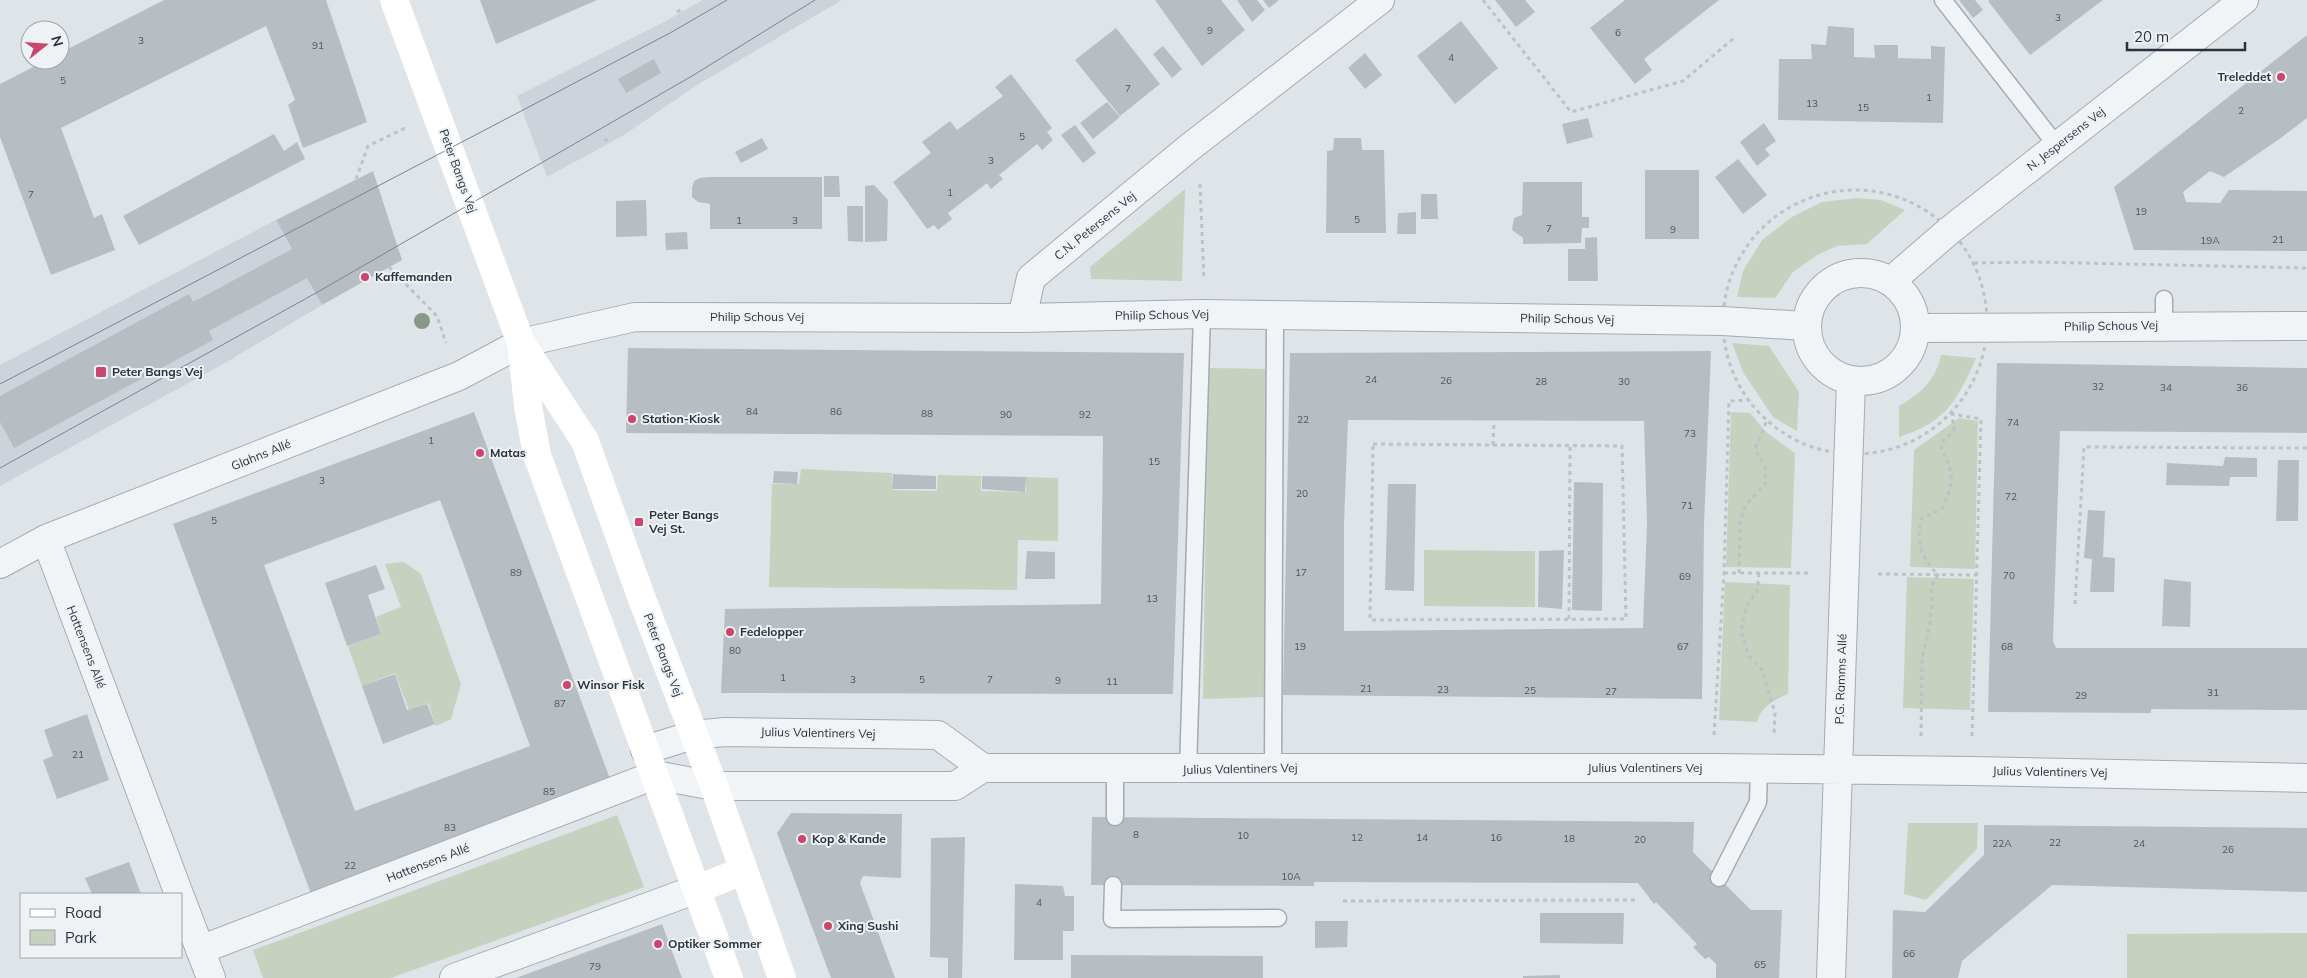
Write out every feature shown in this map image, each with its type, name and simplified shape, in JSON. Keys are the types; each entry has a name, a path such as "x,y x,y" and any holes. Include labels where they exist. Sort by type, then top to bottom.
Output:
{"street":[{"name":"Peter Bangs Vej","path":"394,0 521,343 585,441 693,735 714,786 782,978"},
{"name":"C.N. Petersens Vej","path":"1022,318 1031,278 1190,147 1380,0"},
{"name":"N. Jespersens Vej","path":"1890,281 1950,230 2244,0"},
{"path":"1854,272 1873,273 1890,281 1904,294 1913,310 1915,328 1910,351 1896,369 1874,380 1851,381 1833,374 1818,362 1809,345 1806,326 1810,307 1820,290 1835,278 1854,272"},
{"name":"Philip Schous Vej","path":"1915,328 1988,328 2164,313 2307,326"},
{"name":"Philip Schous Vej","path":"521,343 635,316 1022,318 1202,314 1722,321 1806,326"},
{"name":"Peter Bangs Vej","path":"521,343 528,406 537,454 729,978"},
{"name":"Glahns Allé","path":"0,564 46,539 459,376 521,343"},
{"name":"P.G. Ramms Allé","path":"1831,978 1851,381"},
{"name":"Hattensens Allé","path":"46,539 179,893"},
{"name":"Julius Valentiners Vej","path":"645,750 693,735 725,732 938,735 983,768 1188,770 1273,768 1712,768 2307,778"},
{"path":"655,775 714,786 955,786 983,768"},
{"name":"Hattensens Allé","path":"200,950 655,775"},
{"path":"454,978 743,871"},
{"path":"182,902 211,978"}],"lane":[{"path":"1943,0 2057,146"},
{"path":"1188,770 1202,314"},
{"path":"1273,768 1275,316"},
{"path":"1115,769 1115,817"},
{"path":"1720,878 1758,802 1766,769"},
{"path":"1113,885 1112,919 1278,918"}],"path":[{"path":"1483,0 1571,112 1683,81 1734,38"},
{"path":"677,12 682,9"},
{"path":"356,179 368,146 436,111"},
{"path":"604,141 608,139"},
{"path":"1190,147 1200,184 1204,280 1202,314"},
{"path":"1872,190 1915,203 1950,230 1974,263 1985,294 1988,328 1980,366 1970,388 1952,414 1930,432 1905,446 1878,453 1849,455 1810,447 1775,428 1747,400 1728,362 1722,321 1730,277 1752,238 1786,208 1827,192 1872,190"},
{"path":"1974,263 2034,262 2307,268"},
{"path":"389,267 437,316 459,376"},
{"path":"1712,768 1724,572 1730,401 1747,400"},
{"path":"1920,771 1922,660 1930,624 1931,587 1938,575 1925,561 1918,538 1921,519 1942,509 1951,490 1952,470 1940,444 1954,431 1952,414"},
{"path":"1952,414 1981,419 1970,771"},
{"path":"1493,445 1494,420"},
{"path":"1739,573 1740,523 1745,506 1765,484 1766,467 1755,449 1767,420"},
{"path":"1373,444 1570,446 1622,446 1626,620 1370,620 1373,444"},
{"path":"1569,619 1570,446"},
{"path":"2075,604 2084,446 2307,448"},
{"path":"1759,573 1757,591 1746,608 1741,631 1749,656 1762,670 1775,713 1766,769"},
{"path":"1343,900 1635,900"}],"shaded area":[{"path":"703,0 842,0 697,85 624,135 547,177 517,96 664,22"},
{"path":"276,220 322,305 225,363 0,486 0,365"}],"green space":[{"path":"1185,189 1182,281 1091,279 1090,267"},
{"path":"1857,198 1881,200 1905,210 1867,244 1837,246 1817,255 1793,272 1775,298 1737,297 1743,271 1762,240 1792,217 1822,202"},
{"path":"1732,343 1769,346 1799,392 1797,431 1773,417 1743,372"},
{"path":"1941,355 1976,358 1963,386 1948,408 1928,424 1899,437 1899,406 1920,391 1931,379 1939,364"},
{"path":"1208,368 1268,369 1267,697 1203,699"},
{"path":"1731,412 1750,413 1766,432 1795,453 1791,568 1726,567"},
{"path":"1959,418 1978,421 1975,569 1910,567 1914,450"},
{"path":"801,469 892,473 892,490 937,491 938,475 981,476 981,491 1026,492 1026,477 1058,478 1058,541 1018,540 1017,590 769,587 772,484 799,484"},
{"path":"1424,550 1535,551 1535,607 1424,606"},
{"path":"404,562 421,574 461,684 451,719 436,726 428,703 409,710 395,673 362,686 348,646 381,634 376,617 401,607 385,564"},
{"path":"1907,577 1974,579 1970,710 1903,708"},
{"path":"1725,582 1790,585 1788,694 1773,701 1765,708 1757,722 1719,720"},
{"path":"617,815 644,887 391,978 263,978 253,950"},
{"path":"1908,823 1978,823 1977,849 1926,900 1904,894"},
{"path":"2307,933 2307,978 2127,978 2127,934"}],"building":[{"path":"164,0 326,0 367,122 303,148 288,105 295,100 266,26 61,128 94,218 102,214 115,250 51,275 0,137 0,84 27,70 70,70 70,48"},
{"path":"480,0 597,0 496,44"},
{"path":"1155,0 1221,0 1245,30 1202,66"},
{"path":"1237,0 1257,0 1265,10 1252,22"},
{"path":"1263,0 1279,0 1269,8"},
{"path":"1495,0 1525,0 1535,12 1516,27"},
{"path":"1625,0 1719,0 1644,59 1652,70 1635,84 1590,28"},
{"path":"1959,0 1975,0 1983,10 1973,18"},
{"path":"2103,0 2030,55 1988,1"},
{"path":"1461,21 1498,68 1455,104 1417,56"},
{"path":"1828,26 1854,28 1854,57 1875,58 1874,45 1898,45 1898,58 1931,59 1931,46 1945,47 1943,123 1778,120 1779,59 1812,59 1811,44 1826,45"},
{"path":"1116,28 1160,84 1120,116 1075,60"},
{"path":"2307,35 2307,118 2224,177 2210,171 2183,192 2186,202 2220,203 2229,190 2307,191 2307,251 2134,250 2114,187"},
{"path":"1163,46 1182,69 1172,78 1153,54"},
{"path":"1365,53 1382,75 1365,89 1348,68"},
{"path":"654,59 661,73 626,93 618,79"},
{"path":"1011,74 1052,128 1047,132 1053,140 1042,150 1037,144 999,175 1003,179 991,189 987,183 948,213 952,219 938,230 934,225 927,229 893,182 931,153 922,142 950,121 957,130 1003,96 995,87"},
{"path":"1107,102 1120,117 1093,139 1080,123"},
{"path":"1588,118 1593,137 1567,144 1562,124"},
{"path":"1764,123 1776,141 1765,149 1770,155 1757,166 1740,142"},
{"path":"1075,125 1096,153 1083,163 1061,135"},
{"path":"274,134 284,151 297,142 305,159 139,245 123,216"},
{"path":"762,138 768,149 741,163 735,152"},
{"path":"1334,138 1361,138 1362,150 1384,150 1386,233 1326,233 1327,151 1333,150"},
{"path":"1738,159 1767,195 1743,214 1715,177"},
{"path":"1645,170 1699,170 1699,239 1645,239"},
{"path":"373,171 402,260 322,305 307,278 209,331 213,340 14,448 0,422 0,396 189,294 193,302 292,249 276,220"},
{"path":"824,176 839,176 840,197 824,197"},
{"path":"710,177 822,177 822,229 710,229 710,204 698,202 692,197 692,188 694,181"},
{"path":"1523,182 1582,182 1582,217 1589,217 1589,228 1582,228 1581,243 1523,244 1523,238 1512,230 1514,218 1522,215"},
{"path":"874,185 888,200 887,241 865,242 865,186"},
{"path":"1421,194 1437,194 1438,219 1421,219"},
{"path":"646,200 647,236 616,237 616,201"},
{"path":"847,206 863,206 863,242 848,241"},
{"path":"1416,212 1416,234 1397,234 1398,213"},
{"path":"687,232 688,249 666,250 665,233"},
{"path":"1597,237 1598,281 1568,281 1568,249 1585,249 1585,238"},
{"path":"628,348 1184,353 1173,694 721,693 725,609 1101,604 1103,436 626,433"},
{"path":"1711,351 1704,525 1702,699 1283,695 1290,353","holes":["1348,420 1644,421 1647,523 1643,628 1344,631 1344,523"]},
{"path":"1997,363 2307,368 2307,433 2060,431 2053,641 2056,648 2307,648 2307,710 2151,709 2151,713 1988,712"},
{"path":"474,412 613,787 313,899 173,524","holes":["440,500 530,746 355,811 264,565"]},
{"path":"2225,457 2257,458 2257,477 2230,477 2229,486 2166,485 2167,463 2223,466"},
{"path":"2278,460 2299,460 2298,521 2276,521"},
{"path":"774,471 798,472 797,484 773,483"},
{"path":"893,474 936,476 936,489 892,489"},
{"path":"982,476 1026,477 1025,492 982,489"},
{"path":"1574,482 1603,483 1602,611 1572,610"},
{"path":"1388,484 1416,484 1414,591 1385,590"},
{"path":"2088,510 2105,511 2103,557 2115,558 2114,592 2090,592 2092,559 2084,558"},
{"path":"1564,550 1562,609 1538,607 1539,551"},
{"path":"1027,551 1055,552 1055,579 1025,579"},
{"path":"376,565 385,589 368,595 381,634 347,646 325,583"},
{"path":"2164,579 2191,582 2190,627 2162,626"},
{"path":"395,674 407,710 427,704 435,724 383,744 362,686"},
{"path":"87,714 109,780 57,799 43,760 53,756 44,730"},
{"path":"791,813 902,814 901,878 863,876 860,883 895,978 831,978 777,833"},
{"path":"1092,817 1694,822 1693,852 1751,910 1782,910 1779,978 1716,978 1716,964 1709,957 1705,959 1693,947 1697,944 1656,902 1654,904 1638,883 1314,882 1314,886 1091,885"},
{"path":"1984,825 2307,828 2307,892 2052,885 1962,961 1958,978 1892,978 1893,910 1925,912 1984,855"},
{"path":"965,837 962,978 948,978 948,958 930,957 931,838"},
{"path":"129,862 141,893 92,893 85,878"},
{"path":"1015,884 1063,886 1065,896 1074,896 1074,931 1063,931 1063,960 1014,960"},
{"path":"1540,913 1624,913 1623,944 1540,943"},
{"path":"1315,921 1348,921 1347,947 1315,948"},
{"path":"662,924 682,978 516,978"},
{"path":"1071,955 1263,956 1263,978 1071,978"},
{"path":"1560,975 1560,978 1523,978 1523,976"}],"tram line":[{"path":"0,384 670,33 727,0"},
{"path":"0,468 316,293 692,76 815,0"}],"place":[{"name":"Treleddet","path":"2281,77"},
{"name":"Kaffemanden","path":"365,277"},
{"name":"Peter Bangs Vej","path":"101,372"},
{"name":"Station-Kiosk","path":"632,419"},
{"name":"Matas","path":"480,453"},
{"name":"Peter Bangs Vej St.","path":"639,522"},
{"name":"Fedelopper","path":"730,632"},
{"name":"Winsor Fisk","path":"567,685"},
{"name":"Kop & Kande","path":"802,839"},
{"name":"Xing Sushi","path":"828,926"},
{"name":"Optiker Sommer","path":"658,944"}]}
